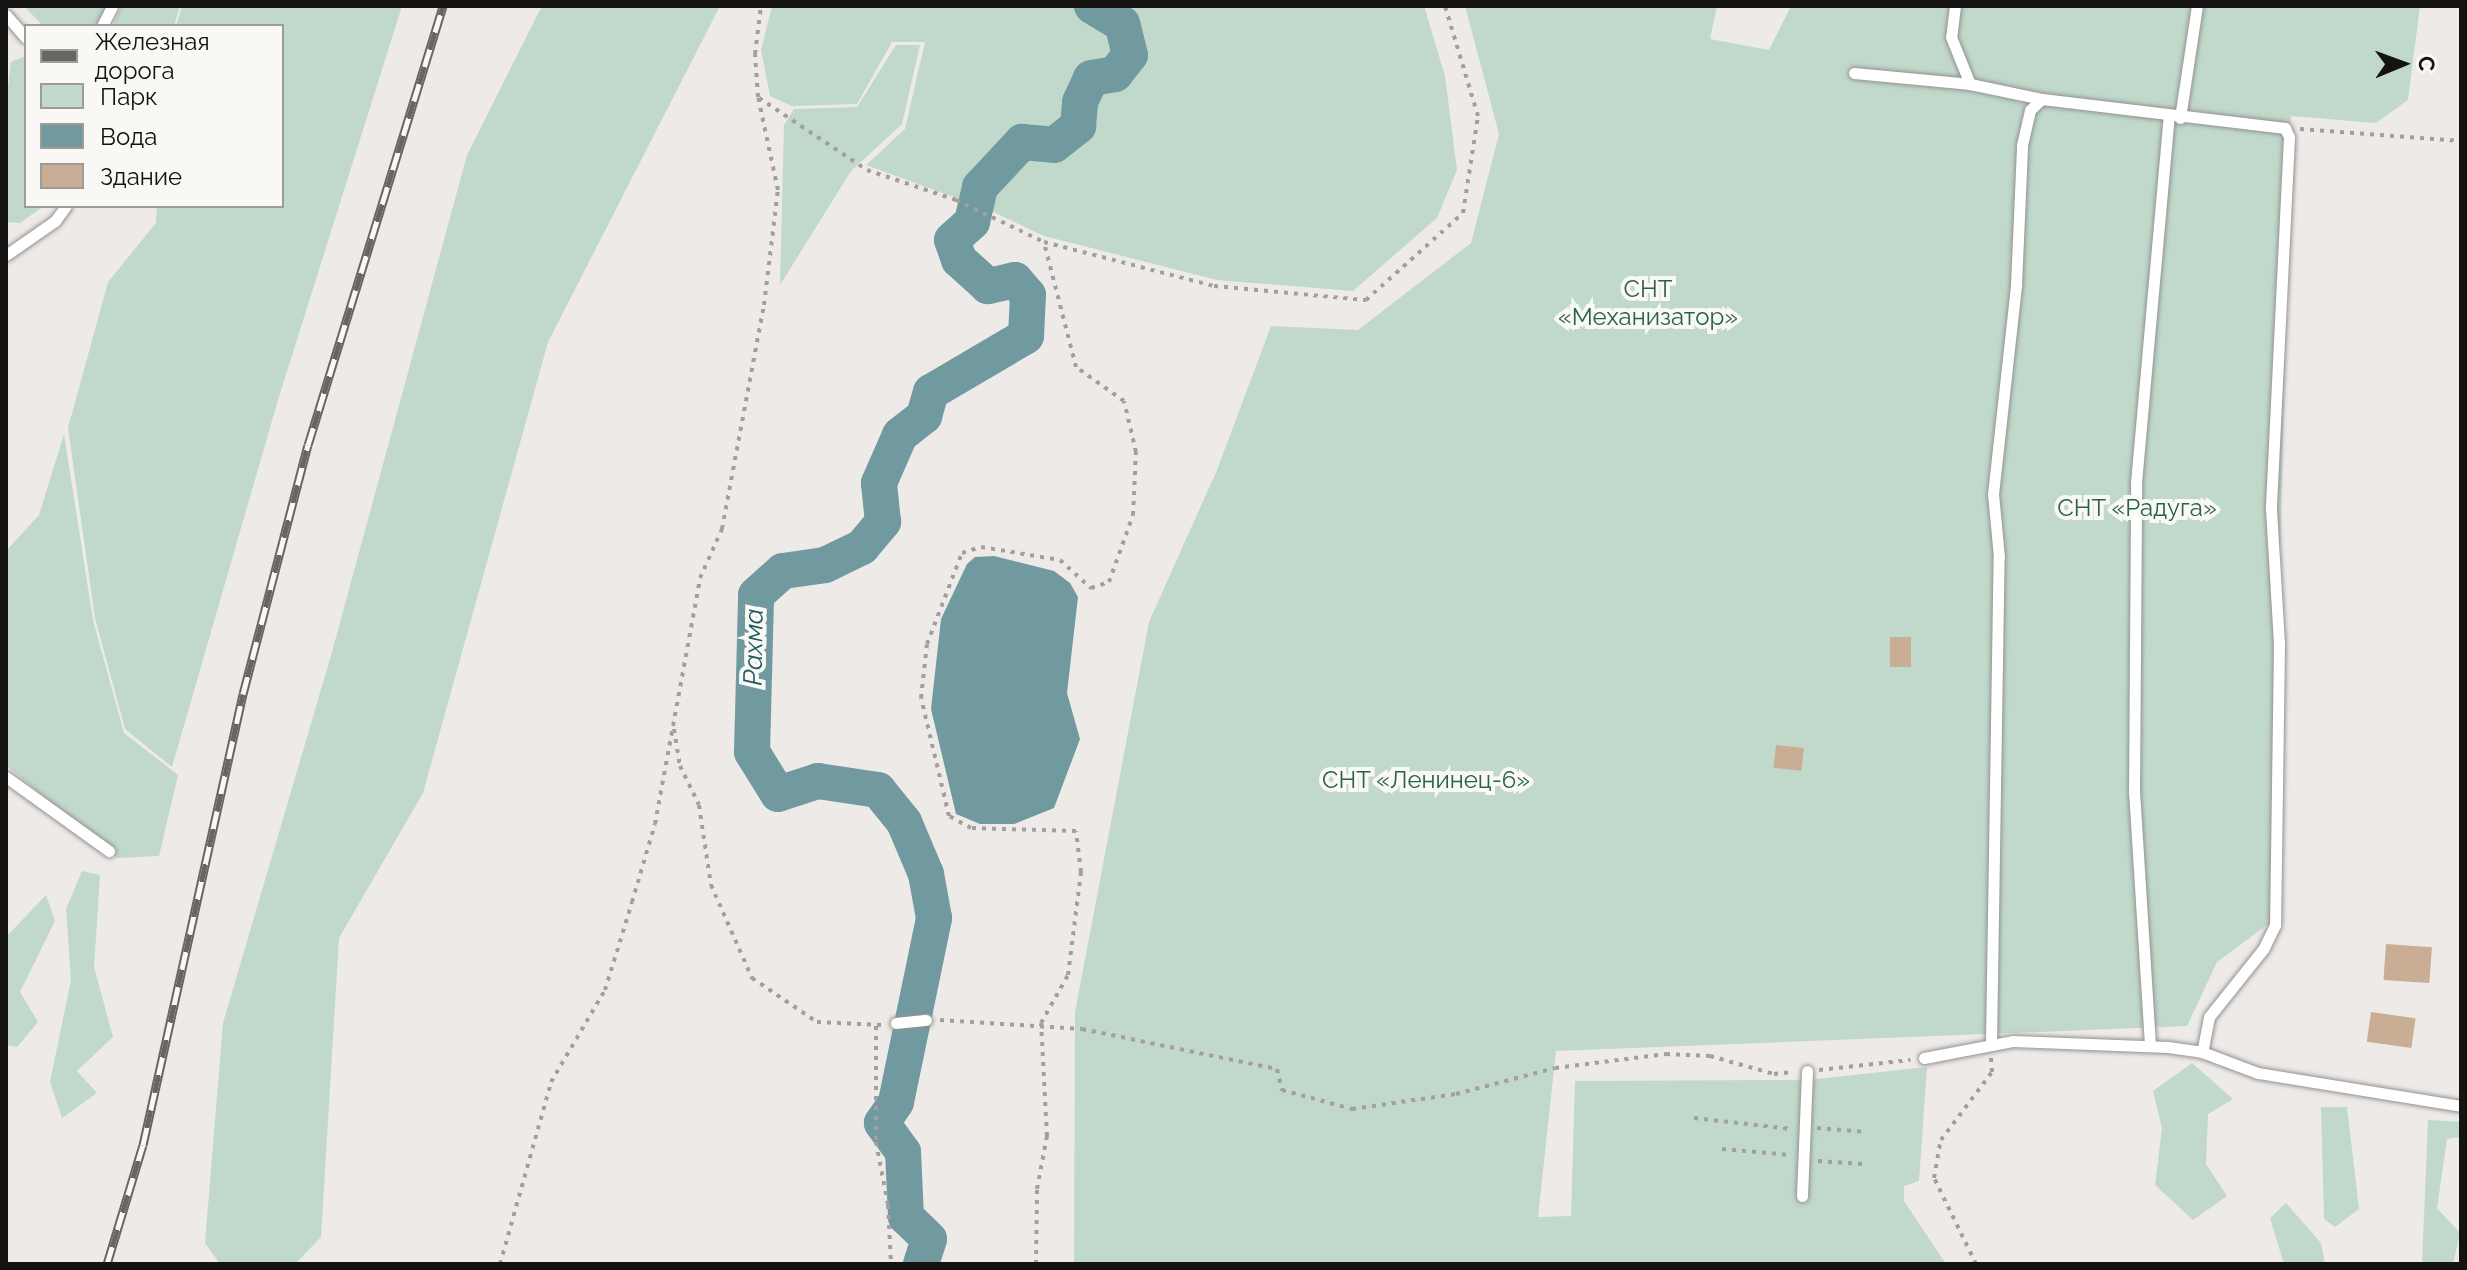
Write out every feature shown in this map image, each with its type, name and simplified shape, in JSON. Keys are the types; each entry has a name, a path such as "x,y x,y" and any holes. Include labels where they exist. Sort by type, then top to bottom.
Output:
{"lane":[{"path":"103,24 112,6"},
{"path":"1955,6 1951,37 1970,84"},
{"path":"2150,1045 2134,794 2136,483 2174,117 2197,6"},
{"path":"6,15 24,36"},
{"path":"1854,73 1970,84 2042,99 2285,128 2289,137 2271,509 2279,644 2275,925 2264,948 2209,1017 2202,1052"},
{"path":"1991,1043 1999,572 1993,494 2016,285 2022,145 2030,110 2042,99"},
{"path":"6,255 55,221 65,208"},
{"path":"6,777 109,851"},
{"path":"896,1023 926,1020"},
{"path":"1924,1058 1991,1043 2150,1045 2202,1052 2258,1073 2461,1106"},
{"path":"1802,1196 1807,1071"}],"path":[{"path":"500,1264 551,1082 605,990 655,824 700,578 722,529 764,305 778,190 758,97 755,54 761,6"},
{"path":"758,97 867,170 956,200 1044,242 1214,286 1366,300 1463,213 1478,116 1445,6"},
{"path":"2285,128 2461,141"},
{"path":"1036,1264 1037,1189 1047,1136 1041,1023 1068,975 1081,872 1076,831 971,828 949,816 921,698 927,644 962,553 981,547 1060,560 1091,588 1109,582 1133,515 1136,452 1124,401 1076,367 1044,242"},
{"path":"673,718 674,749 699,805 711,885 752,978 817,1022 876,1026 896,1023"},
{"path":"926,1020 1041,1023 1277,1069 1282,1090 1352,1109 1456,1094 1555,1068 1666,1054 1710,1056 1774,1074 1924,1058"},
{"path":"876,1026 876,1142 888,1205 891,1264"},
{"path":"1976,1264 1934,1178 1941,1140 1992,1072 1991,1043"},
{"path":"1694,1118 1867,1132"},
{"path":"1722,1149 1863,1164"}],"green space":[{"path":"24,6 107,6 98,24 41,24"},
{"path":"121,6 180,6 175,24 114,24"},
{"path":"182,6 402,6 278,400 172,767 125,729 95,618 68,428 108,282 156,223 157,208 284,208 284,24 177,24"},
{"path":"542,6 720,6 548,342 423,793 339,938 321,1237 295,1264 220,1264 205,1243 223,1023 332,652 467,155"},
{"path":"772,6 1087,6 1089,14 1114,27 1122,53 1111,70 1084,75 1070,122 1053,139 1016,137 974,182 970,203 866,165 905,129 925,42 892,42 857,104 792,106 770,96 761,50"},
{"path":"1106,6 1424,6 1445,76 1457,170 1437,218 1353,291 1217,280 1044,236 983,207 986,192 1025,148 1055,152 1082,130 1085,105 1098,84 1116,80 1136,61 1129,19"},
{"path":"1465,6 1717,6 1710,39 1769,50 1791,6 2420,6 2408,100 2376,123 2291,116 2271,922 2217,962 2187,1026 1556,1051 1538,1217 1571,1216 1575,1081 1808,1080 1927,1067 1919,1181 1904,1186 1904,1201 1946,1264 1074,1264 1075,1012 1149,622 1217,470 1271,326 1358,330 1471,243 1499,134"},
{"path":"896,45 920,45 902,124 851,171 780,285 784,125 794,109 857,107"},
{"path":"24,57 24,208 41,208 20,223 6,222 6,105 11,62"},
{"path":"64,434 93,620 124,733 178,775 159,856 117,858 6,765 6,551 39,515"},
{"path":"82,871 100,875 94,967 113,1037 77,1071 97,1093 62,1118 50,1082 71,980 66,909"},
{"path":"46,895 55,921 20,992 38,1022 17,1047 6,1045 6,937"},
{"path":"2192,1063 2233,1099 2208,1114 2206,1164 2227,1196 2193,1220 2155,1185 2162,1128 2153,1091"},
{"path":"2321,1107 2347,1107 2359,1209 2335,1227 2324,1219"},
{"path":"2428,1120 2461,1122 2461,1137 2447,1139 2437,1208 2460,1233 2453,1264 2422,1264"},
{"path":"2286,1203 2321,1243 2325,1264 2284,1264 2270,1218"}],"water":[{"path":"994,556 1054,571 1070,583 1078,597 1067,693 1080,739 1054,808 1014,824 980,824 956,814 931,709 941,619 967,564 975,557"}],"building":[{"path":"1890,637 1911,637 1911,667 1890,667"},
{"path":"1776,745 1804,748 1801,771 1774,768"},
{"path":"2386,944 2432,947 2429,983 2383,980"},
{"path":"2371,1012 2416,1018 2411,1048 2367,1042"}],"waterway":[{"name":"Рахма","path":"921,1264 929,1239 906,1217 903,1152 882,1123 896,1102 934,918 926,874 904,822 878,790 818,781 778,794 752,752 756,595 783,571 825,565 862,547 883,522 879,483 900,435 924,416 931,392 1026,336 1028,295 1015,280 988,286 959,260 952,240 972,222 980,187 1022,142 1054,145 1078,126 1080,102 1091,78 1115,74 1130,55 1122,24 1092,6"}],"railway":[{"path":"107,1264 143,1145 243,694 308,445 443,6"}],"park label":[{"name":"СНТ «Механизатор»","path":"1648,303"},
{"name":"СНТ «Радуга»","path":"2137,508"},
{"name":"СНТ «Ленинец-6»","path":"1426,780"}]}
